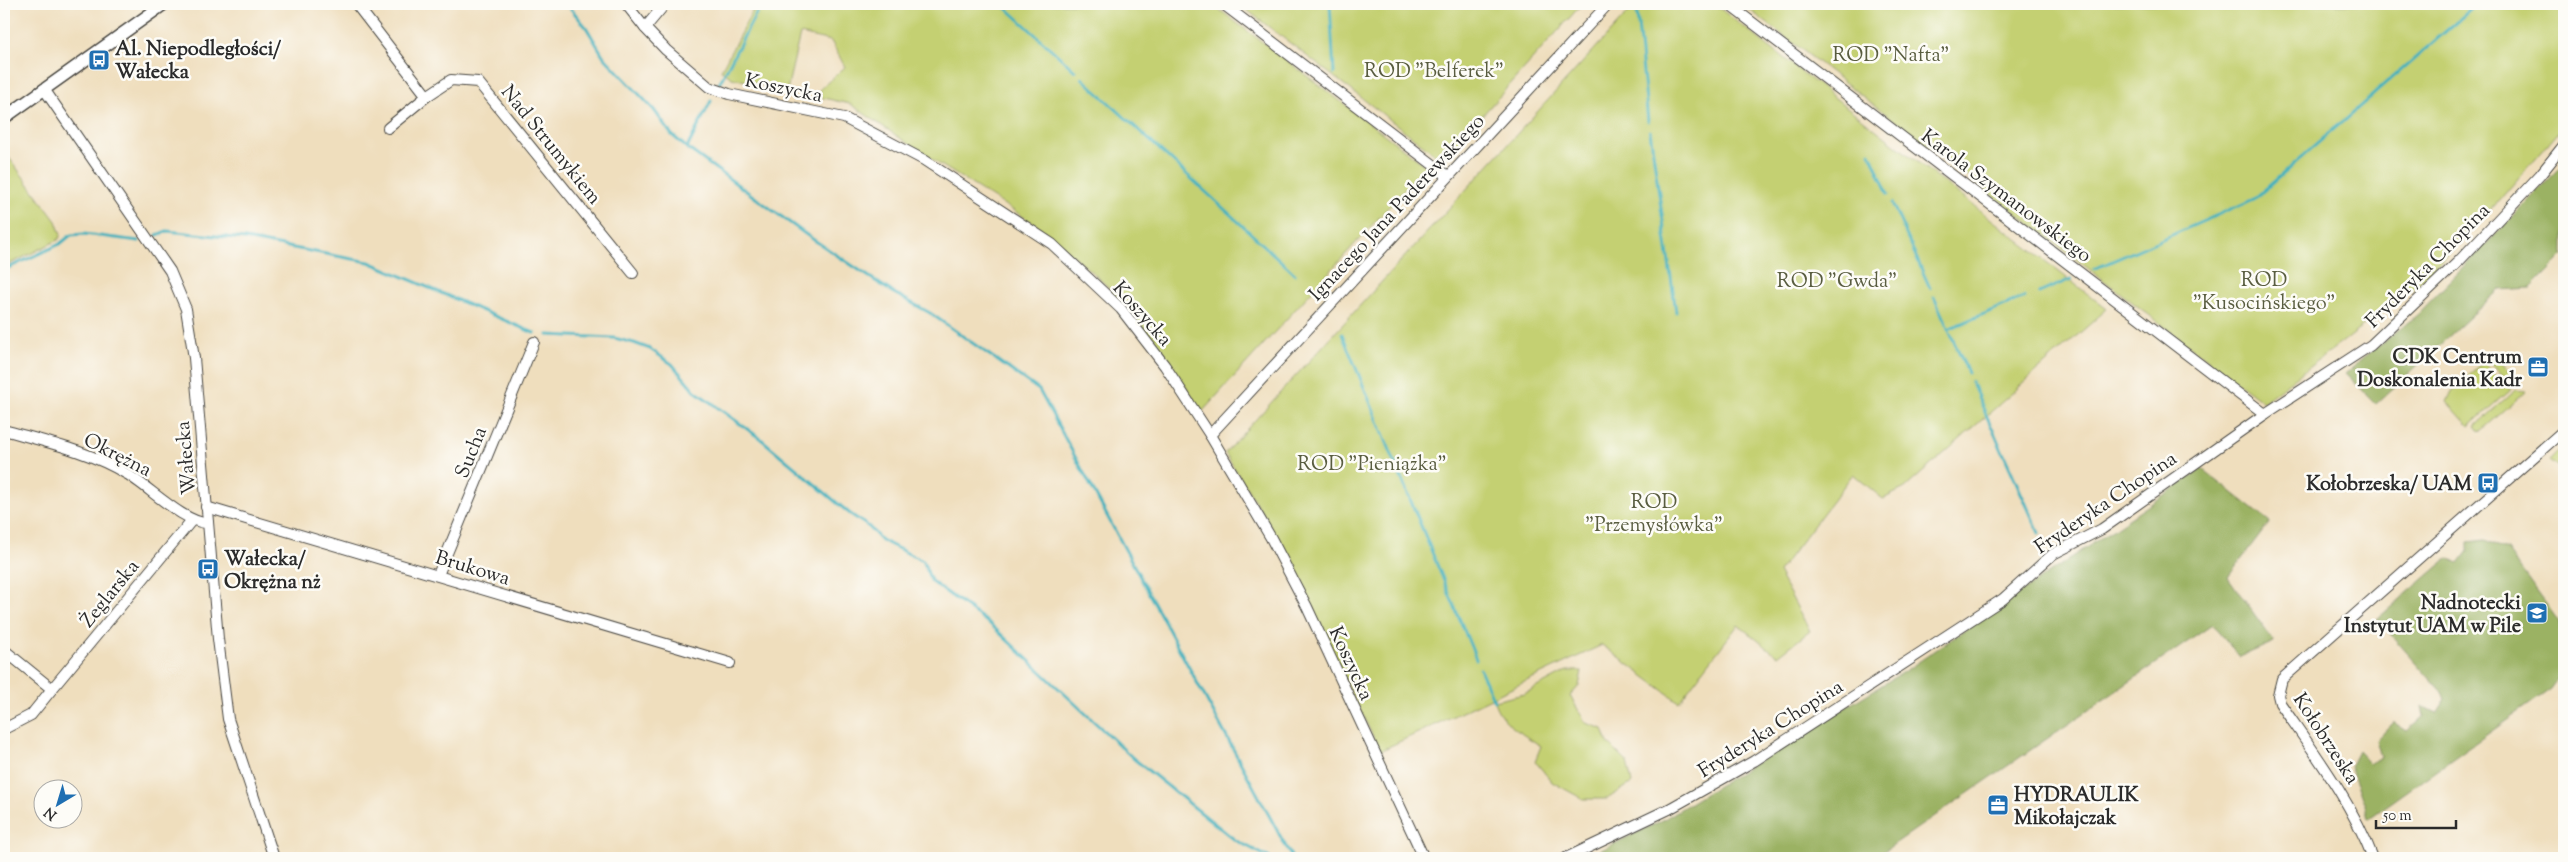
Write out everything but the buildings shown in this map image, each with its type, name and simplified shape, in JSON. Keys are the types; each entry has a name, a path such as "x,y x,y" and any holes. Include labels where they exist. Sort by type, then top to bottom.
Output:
{"street":[{"path":"4,118 164,4"},
{"path":"356,4 427,96"},
{"name":"Koszycka","path":"626,4 645,28 687,69 709,87 729,94 844,118 924,160 1052,244 1121,309 1165,366 1210,435 1271,538 1307,607 1424,858"},
{"path":"645,28 665,4"},
{"path":"1223,4 1448,176"},
{"name":"Ignacego Jana Paderewskiego","path":"1210,435 1608,4"},
{"name":"Karola Szymanowskiego","path":"1728,4 2265,414"},
{"name":"Nad Strumykiem","path":"388,128 427,96 451,80 478,82 633,273"},
{"name":"Wałecka","path":"44,89 156,250 179,289 186,309 194,358 206,507 228,719 274,858"},
{"name":"Fryderyka Chopina","path":"1566,858 1669,809 1754,761 2003,599 2053,554 2102,529 2265,414 2371,345 2459,261 2540,174 2564,144"},
{"name":"Sucha","path":"438,575 534,342"},
{"name":"Okrężna","path":"4,430 94,457 126,473 192,520 208,523"},
{"name":"Kołobrzeska","path":"2373,858 2364,834 2343,794 2280,703 2278,694 2282,678 2564,430"},
{"name":"Brukowa","path":"206,507 730,663"},
{"name":"Żeglarska","path":"4,729 30,715 192,520"},
{"path":"4,650 52,689"}],"green space":[{"path":"756,4 1202,4 1205,6 1212,4 1426,166 1202,412 1163,351 1128,309 1101,280 1038,226 925,155 850,104 819,97 821,88 845,67 831,41 800,34 787,90 732,78 721,70"},
{"name":"ROD \"Belferek\"","path":"1239,4 1582,4 1446,156 1436,155"},
{"path":"1636,4 1714,4 2107,309 1905,488 1883,499 1853,474 1778,572 1810,631 1778,656 1738,625 1679,702 1602,645 1380,751 1269,524 1225,453"},
{"path":"1742,4 2564,4 2563,126 2497,203 2415,287 2263,402"},
{"path":"4,151 56,221 61,235 58,240 4,267"},
{"path":"2564,164 2564,255 2531,288 2499,290 2376,404 2345,373 2417,315"},
{"path":"2491,351 2513,374 2507,380 2488,359 2488,354"},
{"path":"2484,362 2510,390 2469,426 2447,402 2452,391"},
{"path":"2515,390 2526,391 2480,432 2475,426"},
{"path":"2564,446 2564,472 2549,461"},
{"path":"2202,469 2270,522 2228,577 2274,642 2240,657 2212,625 1874,858 1585,858 1661,821 1908,669"},
{"path":"2485,540 2507,550 2559,622 2564,653 2564,671 2551,689 2368,819 2365,804 2350,767 2358,751 2369,763 2381,757 2376,740 2393,722 2407,731 2424,716 2422,706 2436,713 2445,699 2440,690 2377,619 2448,558 2459,563 2468,551 2468,542"},
{"path":"1567,671 1582,671 1579,686 1570,696 1586,723 1603,729 1608,743 1627,762 1632,783 1607,799 1583,799 1552,782 1535,761 1541,746 1507,722 1501,716 1494,701 1524,694"}],"waterway":[{"path":"567,4 586,27 604,57 654,110 672,135 687,148 808,236 892,292 930,313 1039,390 1292,858"},
{"path":"719,84 761,4"},
{"path":"1002,4 1075,71"},
{"path":"1330,4 1334,73"},
{"path":"2094,269 2254,199 2477,4"},
{"path":"1637,14 1648,121"},
{"path":"1082,78 1295,274"},
{"path":"687,148 711,101"},
{"path":"1650,131 1676,312"},
{"path":"1870,153 1888,194"},
{"path":"1892,203 1930,288"},
{"path":"157,235 167,231 245,239 369,262 534,333"},
{"path":"4,270 60,244 71,235 84,234 139,241"},
{"path":"2039,293 2071,279"},
{"path":"1934,297 1968,373"},
{"path":"1948,329 2024,297"},
{"path":"1342,334 1476,659"},
{"path":"548,335 614,338 650,349 672,364 695,391 761,439 849,513 869,527 881,540 923,561 931,581 990,624 1134,759 1235,840 1270,858"},
{"path":"1971,381 2039,533"},
{"path":"1480,669 1494,701"}],"place":[{"name":"Al. Niepodległości/ Wałecka","path":"99,60"},
{"name":"CDK Centrum Doskonalenia Kadr","path":"2538,367"},
{"name":"Kołobrzeska/ UAM","path":"2488,483"},
{"name":"Wałecka/ Okrężna nż","path":"208,569"},
{"name":"Nadnotecki Instytut UAM w Pile","path":"2537,613"},
{"name":"HYDRAULIK Mikołajczak","path":"1998,805"}],"park label":[{"name":"ROD \"Nafta\"","path":"1891,54"},
{"name":"ROD \"Gwda\"","path":"1837,280"},
{"name":"ROD \"Kusocińskiego\"","path":"2264,290"},
{"name":"ROD \"Pieniążka\"","path":"1372,463"},
{"name":"ROD \"Przemysłówka\"","path":"1654,512"}]}
